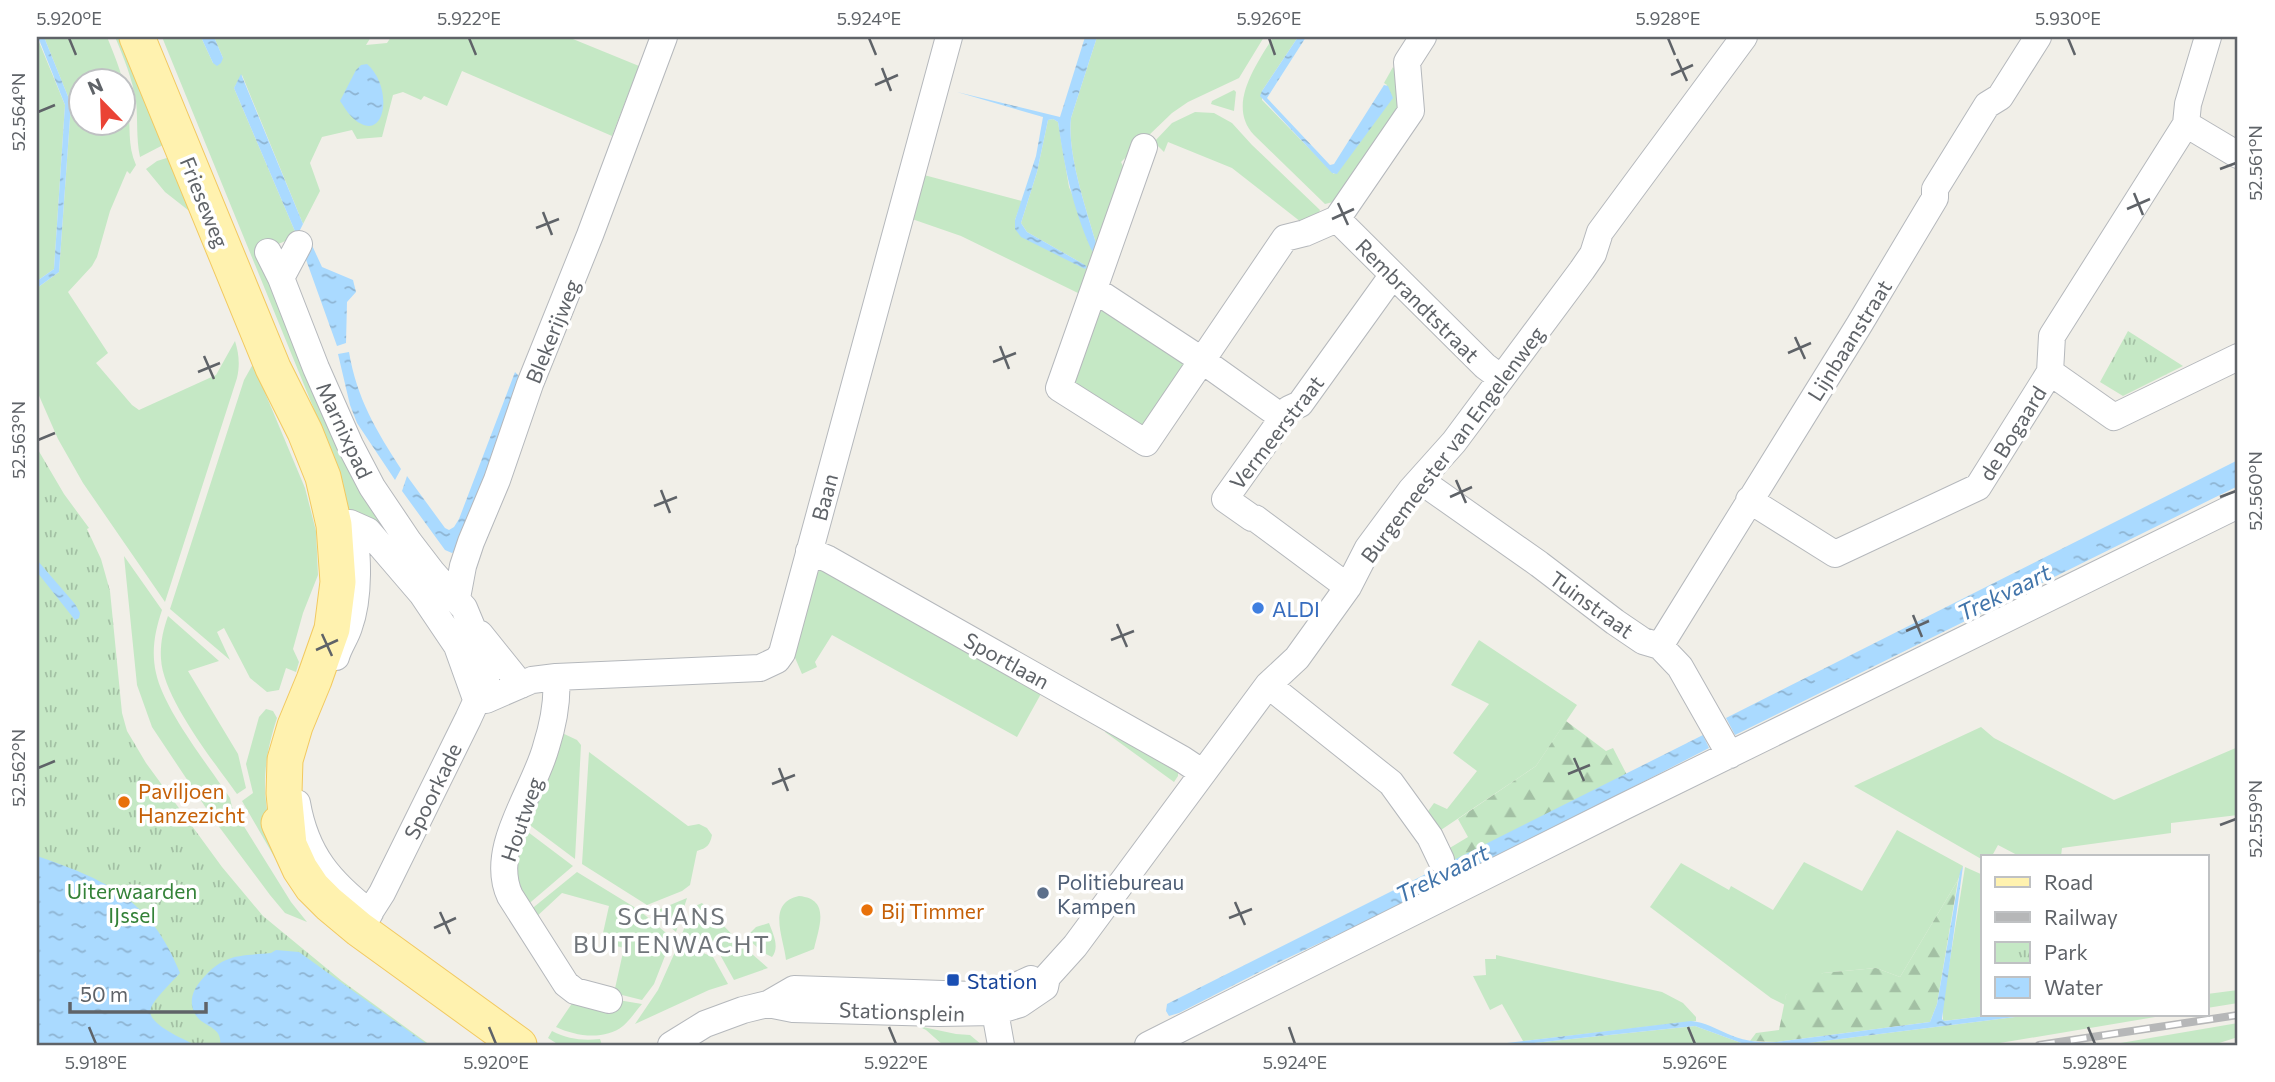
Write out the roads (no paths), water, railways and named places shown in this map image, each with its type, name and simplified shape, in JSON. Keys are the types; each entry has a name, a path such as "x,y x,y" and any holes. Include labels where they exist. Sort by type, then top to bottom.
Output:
{"main road":[{"name":"Frieseweg","path":"137,37 273,368 305,432 323,477 335,525 338,582 332,629 285,760 284,793 289,845 300,869 312,887 329,904 365,921"},
{"path":"365,921 519,1045"}],"street":[{"name":"Blekerijweg","path":"457,598 471,542 497,480 530,384 585,248 664,37"},
{"name":"Baan","path":"476,699 486,700 532,680 556,677 764,667 782,653 949,37"},
{"path":"1144,147 1059,388 1146,443 1285,238 1305,233 1337,219 1411,111 1407,62 1423,37"},
{"name":"Burgemeester van Engelenweg","path":"993,1003 1011,989 1037,976 1047,977 1076,946 1268,685 1297,658 1341,582 1411,491 1446,452 1594,254 1600,232 1744,37"},
{"name":"Lijnbaanstraat","path":"1660,646 1866,314 1935,198 1935,190 1987,106 2000,97 2038,37"},
{"name":"de Bogaard","path":"1749,500 1835,554 1978,487 2050,372 2052,336 2186,124 2188,104 2208,37"},
{"path":"2186,124 2238,155"},
{"name":"Rembrandtstraat","path":"1337,219 1392,276 1485,366 1501,378"},
{"path":"281,278 299,244"},
{"path":"268,252 281,278"},
{"name":"Vermeerstraat","path":"1341,582 1225,499 1289,410 1300,404 1392,276"},
{"name":"Marnixpad","path":"281,278 341,426 372,487 432,572 457,598"},
{"path":"1094,290 1203,361 1283,418"},
{"path":"2050,372 2113,417 2238,357"},
{"name":"Tuinstraat","path":"1421,481 1539,564 1615,622 1643,641 1660,646 1680,667 1730,755"},
{"path":"1148,1045 1623,807 2238,505"},
{"path":"335,525 372,535 439,618 457,646 476,699"},
{"name":"Sportlaan","path":"809,551 828,559 1203,773"},
{"path":"457,598 479,644 486,677 476,699"},
{"path":"472,625 521,685"},
{"path":"325,648 300,751 296,774 297,806 304,833 321,866 365,921"},
{"name":"Houtweg","path":"556,677 556,699 546,747 509,840 504,862 504,881 510,896 566,984 575,991 609,1000"},
{"path":"1268,685 1391,783 1430,837 1441,860"},
{"name":"Spoorkade","path":"365,921 476,699"},
{"name":"Stationsplein","path":"671,1045 713,1021 768,1004 794,989 973,995 993,1003"},
{"path":"993,1003 1001,1045"}],"water":[{"path":"38,37 44,37 66,92 66,136 69,136 59,272 37,288 37,281 54,269 65,105"},
{"path":"201,37 214,37 223,58 217,66 213,63"},
{"path":"1085,37 1097,37 1071,118 1071,132 1078,181 1096,243 1093,252 1074,202 1058,122 1053,119 1048,120 1037,172 1021,223 1027,232 1085,265 1085,269 1021,237 1015,229 1015,220 1036,156 1043,117 957,92 1060,117"},
{"path":"1298,37 1306,37 1267,98 1330,165 1334,164 1384,85 1388,86 1393,98 1337,174 1332,173 1260,96"},
{"path":"367,64 376,74 383,99 383,110 379,120 373,125 365,125 352,117 340,101 356,70"},
{"path":"241,74 303,224 297,236 234,88"},
{"path":"310,241 322,267 353,280 356,292 347,302 346,343 337,346 304,254"},
{"path":"349,352 357,385 369,414 401,469 395,480 357,423 350,405 338,354"},
{"path":"515,372 524,381 457,550 452,553 445,550 402,491 407,476 445,528 449,530 454,527"},
{"name":"Trekvaart","path":"2238,460 2238,486 1735,735 1726,718"},
{"path":"37,560 75,604 80,613 79,618 75,620 37,572"},
{"name":"Trekvaart","path":"1703,735 1709,748 1429,892 1279,962 1179,1013 1169,1016 1166,1011 1167,1004"},
{"path":"37,856 105,884 124,896 155,927 180,973 156,1000 150,1014 166,1030 195,1045 37,1045"},
{"path":"1963,866 1942,1019 2023,1016 1792,1045 1747,1045 1695,1026 1515,1045 1490,1045 1691,1021 1740,1038 1771,1042 1930,1022 1937,1004"},
{"path":"276,950 299,952 428,1045 220,1045 215,1030 198,1018 193,1010 192,998 197,986 215,966 230,958"}],"railway":[{"path":"2039,1045 2238,1015"}],"place":[{"name":"ALDI","path":"1258,608"},
{"name":"Paviljoen Hanzezicht","path":"124,802"},
{"name":"Politiebureau Kampen","path":"1043,893"},
{"name":"Bij Timmer","path":"867,910"},
{"name":"Station","path":"953,980"}],"district":[{"name":"SCHANS BUITENWACHT","path":"672,929"}],"park label":[{"name":"Uiterwaarden IJssel","path":"132,902"}]}
